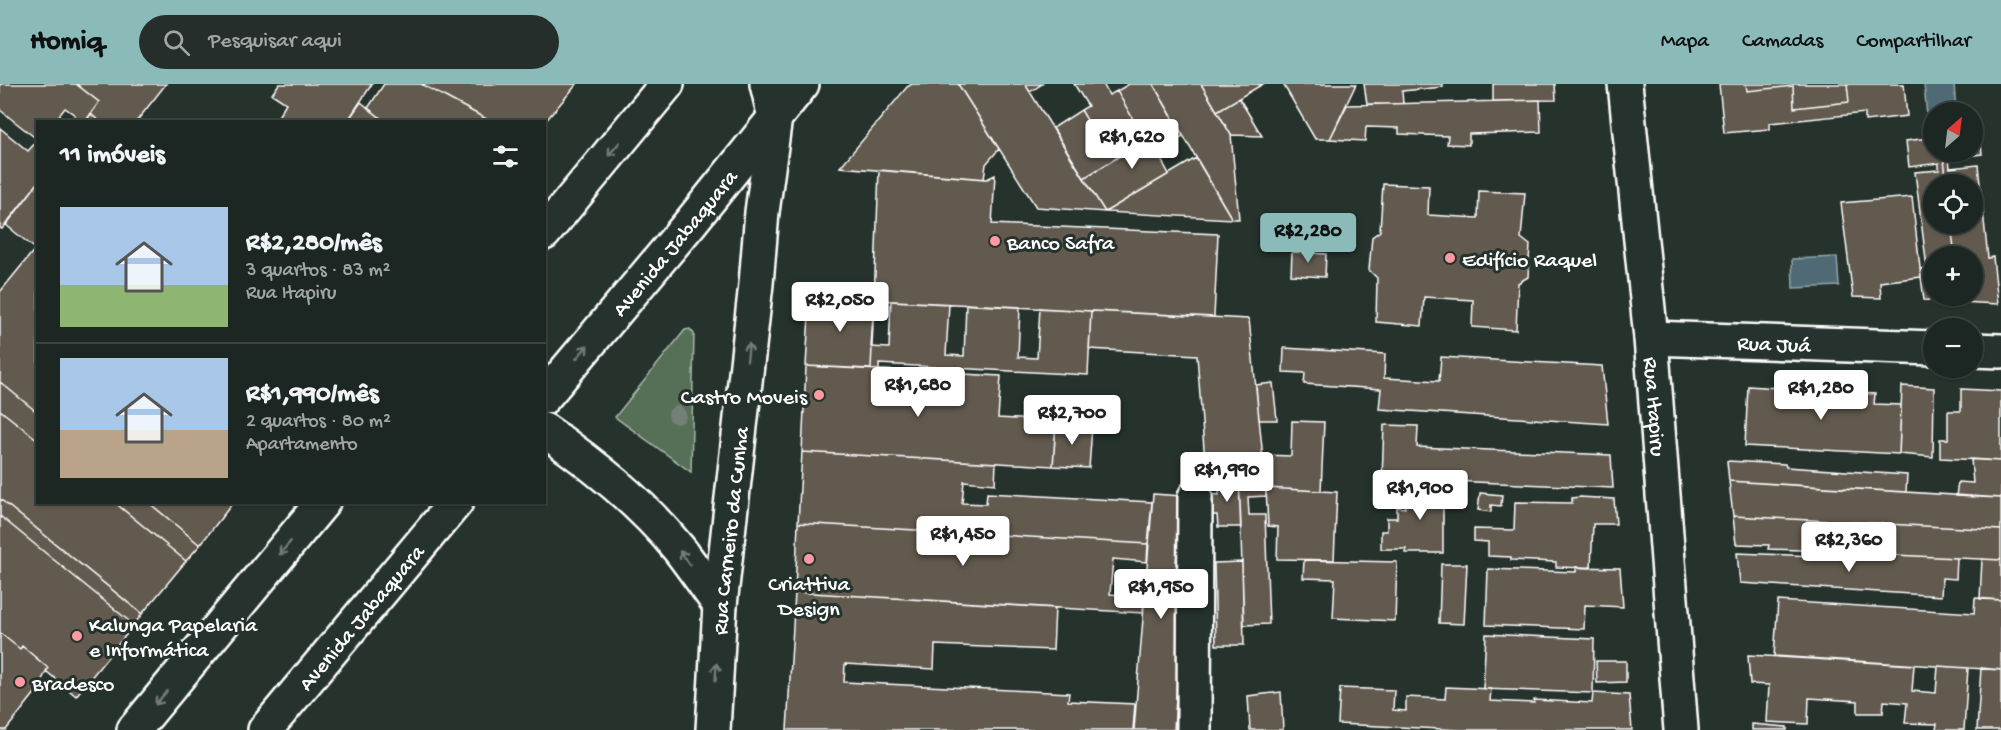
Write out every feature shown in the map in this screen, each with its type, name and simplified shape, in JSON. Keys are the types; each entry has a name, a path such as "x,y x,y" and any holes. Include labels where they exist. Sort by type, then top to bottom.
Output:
{"street":[{"path":"546,231 667,84"},
{"path":"767,84 775,117"},
{"name":"Avenida Jabaquara","path":"546,395 691,222 802,84"},
{"name":"Rua Itapiru","path":"1625,84 1651,338 1681,730"},
{"name":"Rua Carneiro da Cunha","path":"713,730 720,605 762,212 775,117"},
{"name":"Rua Juá","path":"1651,338 1923,348"},
{"path":"1983,350 2001,351"},
{"path":"546,431 624,491 678,548 720,605"},
{"path":"1194,730 1195,497"},
{"path":"135,730 320,504"},
{"name":"Avenida Jabaquara","path":"265,730 454,504"}],"green space":[{"path":"690,329 694,334 691,472 615,417 685,330"}],"water":[{"path":"1924,84 1954,84 1955,102 1926,102"},
{"path":"1837,257 1839,286 1793,288 1792,259"}],"building":[{"path":"0,84 76,84 99,102 86,120 71,120 75,115 65,108 56,120 36,120 36,138 0,110"},
{"path":"76,84 166,84 138,120 98,120 91,114 99,102"},
{"path":"279,84 372,84 348,120 276,120 286,103 272,94"},
{"path":"384,84 421,84 488,120 383,120 368,108"},
{"path":"421,84 577,84 546,121 488,120"},
{"path":"912,84 958,84 999,149 986,164 984,179 840,167 907,87"},
{"path":"958,84 1025,84 1105,212 1036,207"},
{"path":"1025,84 1042,84 1030,92"},
{"path":"1074,84 1103,84 1109,95 1117,91 1137,126 1103,147 1081,110 1088,106"},
{"path":"1129,84 1153,84 1175,122 1084,178 1053,128 1081,110 1103,147 1137,126 1117,91"},
{"path":"1153,84 1201,84 1231,135 1239,219 1232,219"},
{"path":"1201,84 1263,84 1217,111"},
{"path":"1283,84 1356,84 1330,139 1315,139"},
{"path":"1364,84 1443,84 1443,87 1402,91 1403,104 1367,104"},
{"path":"1493,84 1555,84 1556,100 1493,101"},
{"path":"1719,84 1904,84 1907,116 1865,121 1865,113 1770,123 1770,129 1724,133"},
{"path":"1746,84 1847,84 1849,102 1794,108 1793,86 1747,91"},
{"path":"1239,98 1262,136 1231,135 1217,111"},
{"path":"1540,100 1541,132 1469,134 1469,145 1447,144 1448,136 1399,134 1399,128 1366,127 1365,141 1330,139 1347,105"},
{"path":"361,102 383,120 348,120"},
{"path":"91,114 98,120 86,120"},
{"path":"1175,122 1183,136 1157,152 1169,174 1105,212 1084,178"},
{"path":"0,128 28,151 36,142 36,186 2,229 0,228"},
{"path":"1923,139 1923,162 1944,162 1946,174 1923,174 1923,234 1952,234 1954,246 1924,246 1915,172 1939,170 1939,163 1909,167 1906,141"},
{"path":"1196,158 1232,219 1105,212 1169,174"},
{"path":"1944,162 1949,162 1950,168 1978,165 1979,174 1946,174"},
{"path":"879,170 987,179 995,175 992,224 1218,234 1214,317 874,300"},
{"name":"Edifício Raquel","path":"1383,184 1429,186 1428,215 1478,218 1479,191 1525,193 1521,238 1530,245 1528,277 1518,283 1516,330 1472,327 1473,300 1424,297 1422,326 1376,322 1377,278 1369,270 1372,237 1380,231"},
{"path":"36,186 36,249 6,225"},
{"path":"1912,197 1921,277 1880,282 1881,298 1853,297 1841,203"},
{"path":"1983,212 1988,258 1993,257 1998,304 1983,303 1983,246 1954,246 1952,234 1983,234"},
{"path":"36,250 36,411 0,382 0,292"},
{"path":"1292,252 1326,254 1325,277 1291,275"},
{"path":"1920,269 1923,269 1923,292"},
{"path":"810,297 874,300 871,347 889,348 891,301 949,304 946,355 964,356 966,304 1020,307 1018,357 1037,358 1040,308 1091,311 1088,375 879,364 879,370 806,366"},
{"path":"810,297 874,300 871,369 806,366"},
{"path":"1091,311 1249,319 1265,478 1206,476 1197,355 1089,349"},
{"path":"1284,348 1385,354 1384,378 1439,381 1441,357 1602,366 1608,424 1379,409 1381,389 1304,384 1305,373 1283,372"},
{"path":"806,366 1001,376 998,418 1056,421 1053,466 802,452"},
{"path":"0,382 36,411 36,438 0,410"},
{"path":"1273,383 1277,420 1259,420 1256,385"},
{"path":"1748,386 1875,394 1874,404 1901,405 1899,454 1745,446"},
{"path":"1902,386 1934,388 1933,457 1899,454"},
{"path":"1961,389 2001,391 2001,461 1940,458 1940,439 1948,439 1948,411 1961,411"},
{"path":"0,410 36,438 36,504 116,504 186,561 142,614 0,499"},
{"path":"1292,421 1324,422 1321,491 1266,488 1263,455 1291,456"},
{"path":"1056,425 1092,427 1089,468 1053,466"},
{"path":"1384,425 1418,426 1417,447 1611,455 1613,488 1382,478"},
{"path":"802,452 996,463 995,484 964,481 962,503 986,504 987,493 1152,502 1148,544 798,523"},
{"path":"1971,459 2001,461 2001,498 1956,496 1958,482 1973,483"},
{"path":"1727,461 1907,475 1906,492 1729,481"},
{"path":"1220,477 1239,478 1241,527 1218,527 1217,515 1210,515 1210,494 1219,495"},
{"path":"1239,478 1265,478 1266,496 1248,497 1249,515 1265,515 1269,624 1244,625"},
{"path":"1729,481 2001,498 2001,530 1733,516"},
{"path":"1404,487 1461,487 1462,500 1443,500 1443,553 1405,553 1406,549 1381,549 1381,531 1387,531 1387,518 1397,518 1397,507 1405,508"},
{"path":"1266,488 1337,492 1334,560 1277,559 1278,527 1268,526"},
{"path":"1480,493 1502,495 1501,506 1491,505 1491,512 1478,510"},
{"path":"1153,494 1182,496 1176,564 1184,564 1174,730 1134,730"},
{"path":"1572,498 1614,499 1616,524 1593,524 1591,568 1556,567 1556,562 1511,560 1511,557 1488,556 1488,542 1474,541 1474,529 1514,530 1515,502 1572,503"},
{"path":"0,499 142,614 134,625 0,516"},
{"path":"116,504 150,504 200,545 186,561"},
{"path":"150,504 232,504 200,545"},
{"path":"0,516 134,625 76,696 46,671 48,668 22,646 20,649 0,633"},
{"path":"1733,516 2001,530 2001,560 1894,555 1895,550 1861,548 1862,554 1835,552 1835,547 1827,546 1827,551 1768,549 1769,545 1736,544"},
{"path":"798,523 1148,544 1147,562 1113,559 1110,594 1144,597 1143,613 795,592"},
{"path":"1737,553 1894,559 1894,555 1957,558 1956,579 1942,578 1941,596 1740,583"},
{"path":"1982,559 2001,560 2001,600 1980,599"},
{"path":"1304,560 1397,562 1395,621 1333,618 1335,579 1303,578"},
{"path":"1242,562 1244,645 1216,645 1214,563"},
{"path":"1441,564 1467,564 1464,624 1439,623"},
{"path":"1576,567 1620,568 1623,607 1585,605 1584,629 1486,625 1488,569 1576,572"},
{"path":"795,592 1055,608 1053,650 935,645 934,669 845,664 844,682 1069,693 1068,701 1135,704 1133,730 787,730"},
{"path":"1975,598 2001,600 2001,670 1774,656 1778,601 1974,613"},
{"name":"Bradesco","path":"0,633 20,649 22,646 48,668 35,693 6,730 0,730"},
{"path":"1486,634 1594,639 1593,693 1483,689"},
{"path":"1748,655 1914,665 1912,691 1936,693 1938,666 1968,668 1964,730 1936,730 1937,724 1905,723 1907,703 1884,701 1883,713 1858,713 1858,701 1809,698 1808,724 1767,722 1769,685 1750,684"},
{"path":"1596,661 1626,661 1626,682 1597,683"},
{"path":"1981,668 2001,670 2001,730 1977,730"},
{"path":"1446,687 1491,689 1490,701 1534,703 1534,700 1592,703 1593,693 1629,695 1632,730 1461,730 1338,724 1340,688 1394,690 1393,710 1406,711 1406,697 1445,699"},
{"path":"1281,692 1283,730 1250,730 1248,696"},
{"path":"1752,724 1787,727 1787,730 1752,730"}],"place":[{"name":"Banco Safra","path":"995,241"},
{"name":"Edifício Raquel","path":"1450,258"},
{"name":"Castro Moveis","path":"819,395"},
{"name":"Criattiva Design","path":"809,559"},
{"name":"Kalunga Papelaria e Informática","path":"77,636"},
{"name":"Bradesco","path":"20,682"}]}
